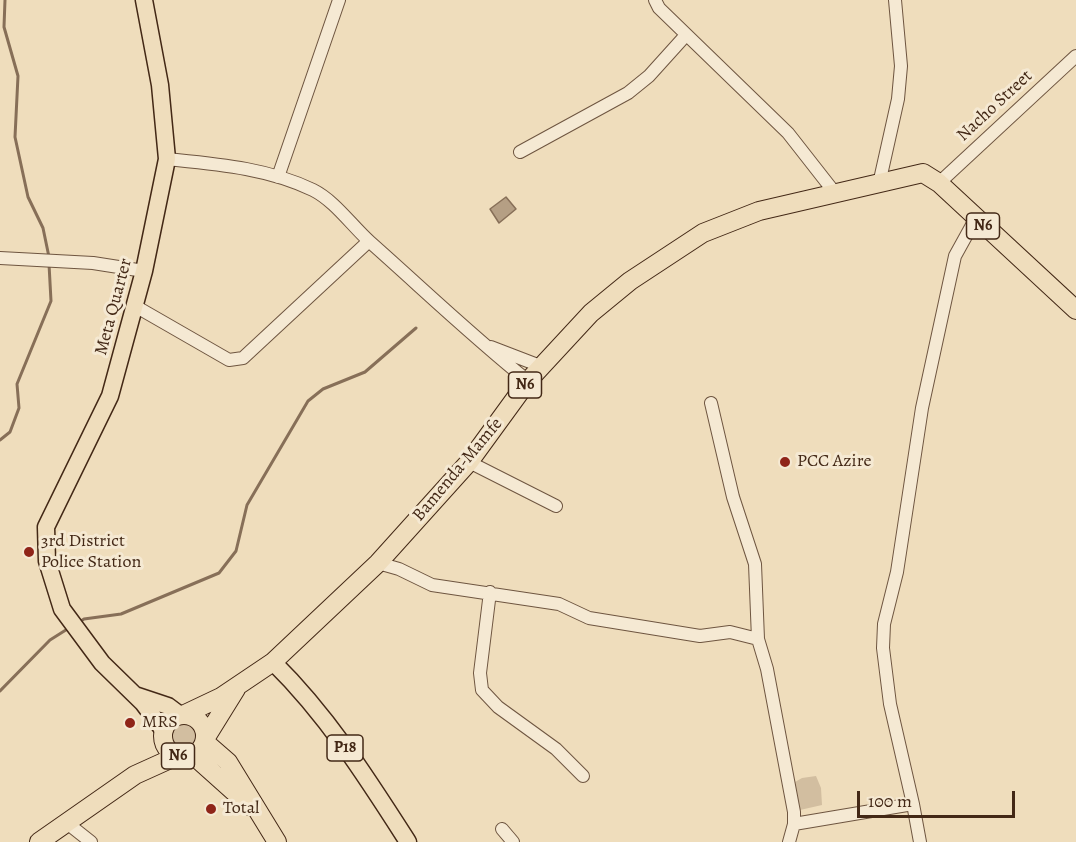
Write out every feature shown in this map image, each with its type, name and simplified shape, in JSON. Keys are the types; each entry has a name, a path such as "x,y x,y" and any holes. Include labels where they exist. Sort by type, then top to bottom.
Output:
{"highway":[{"name":"Bamenda-Mamfe","path":"181,715 237,688 273,662 378,563 469,462 528,381 591,313 630,281 703,233 759,211 880,181 923,173 939,183 1076,310"},
{"name":"Bamenda-Mamfe","path":"195,748 237,688"},
{"name":"N6","path":"39,842 135,775 195,748 202,724 197,719 181,715 169,721 154,752 135,775"},
{"name":"N6","path":"164,733 166,747 195,748"},
{"path":"195,748 257,812 276,842"}],"main road":[{"name":"Meta Quarter","path":"135,695 102,663 62,609 48,561 46,527 110,396 144,271 167,159 160,85 144,0"},
{"name":"P18","path":"273,662 306,695 326,721 364,773 408,842"},
{"path":"135,695 168,706 181,715"},
{"path":"135,695 164,733"}],"street":[{"path":"278,177 339,0"},
{"path":"655,0 659,8 788,133 835,193"},
{"path":"880,181 898,99 901,66 895,0"},
{"path":"520,152 628,93 648,76 686,35"},
{"name":"Nacho Street","path":"939,183 1076,56"},
{"path":"167,159 229,165 278,177 315,191 482,344 528,381"},
{"path":"920,842 890,704 884,657 884,624 897,572 922,408 955,256 976,218"},
{"path":"135,306 229,360 243,358 369,241"},
{"path":"0,258 93,263 144,271"},
{"path":"482,344 543,367"},
{"path":"711,403 733,498 755,564 758,639 768,669 794,824 789,842"},
{"path":"469,462 556,506"},
{"path":"378,563 399,568 432,585 559,604 588,618 700,636 730,632 758,639"},
{"path":"490,592 480,673 482,690 498,707 556,749 583,776"},
{"path":"794,824 913,804"},
{"path":"68,823 91,842"},
{"path":"502,830 513,842"}],"shaded area":[{"path":"506,197 516,209 499,223 490,209"},
{"path":"183,722 192,726 196,735 192,744 183,748 174,744 170,735 174,726"},
{"path":"816,776 821,788 822,805 800,810 795,782 802,778"}],"waterway":[{"path":"5,0 4,27 18,76 15,137 28,197 43,228 49,257"},
{"path":"0,440 10,432 19,408 17,384 51,301 49,264"},
{"path":"78,623 84,619 121,614 219,573 236,551 247,505 308,401 323,389 365,372 416,328"},
{"path":"0,691 50,640 69,628"}],"place":[{"name":"PCC Azire","path":"785,462"},
{"name":"3rd District Police Station","path":"29,552"},
{"name":"MRS","path":"130,723"},
{"name":"Total","path":"211,809"}]}
